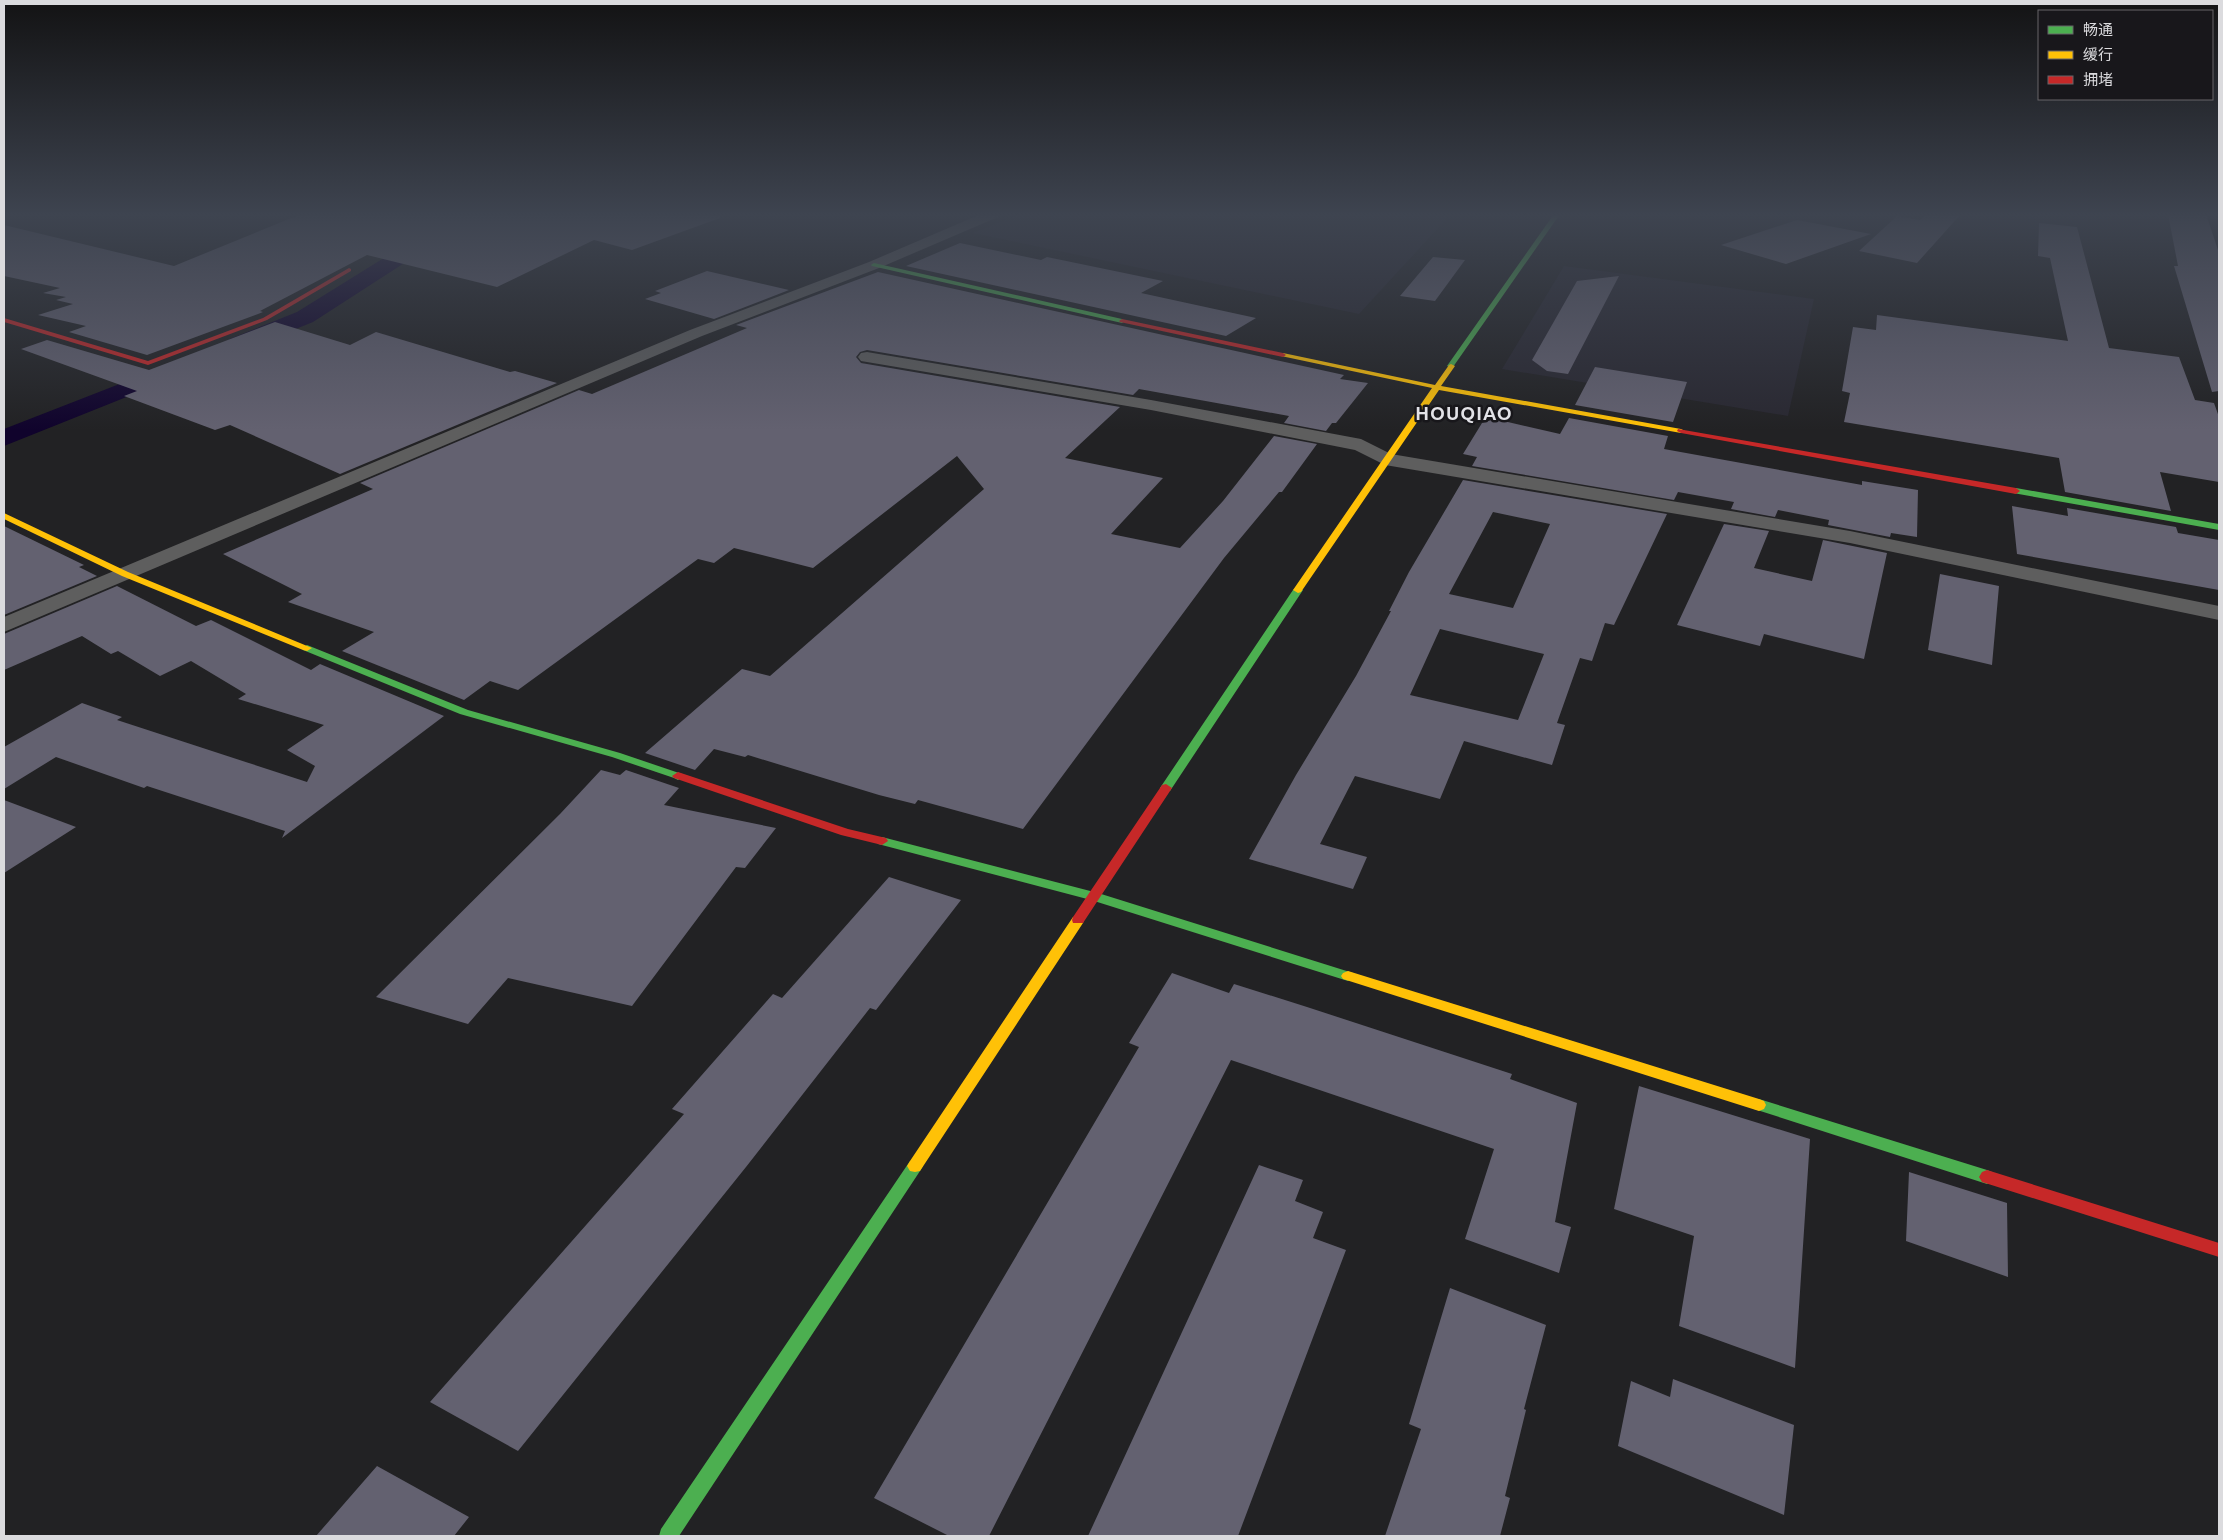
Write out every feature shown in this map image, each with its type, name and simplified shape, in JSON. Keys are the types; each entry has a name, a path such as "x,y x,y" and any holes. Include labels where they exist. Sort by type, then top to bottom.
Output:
{"street":[{"path":"4,320 148,363 265,319 322,286"},
{"path":"4,625 591,377 679,342 696,333 819,286"},
{"path":"967,286 1182,334 1436,387 2219,527"},
{"path":"668,1536 1386,459 1507,286"},
{"path":"867,357 1152,405 1361,445 1386,459 1850,537 2219,613"},
{"path":"1443,377 1541,394"},
{"path":"4,516 124,574 464,712 616,755 845,832 1094,896 2219,1250"}],"shaded area":[{"path":"1225,286 1385,286 1359,314"},
{"path":"1552,286 1715,286 1814,299 1788,416 1502,369"}],"building":[{"path":"50,286 308,286 260,311 263,312 147,355 69,332 86,326 38,315 73,304 56,300 66,297 43,293 60,288"},
{"path":"668,286 771,286 789,290 714,319 645,299 661,293 655,291"},
{"path":"841,286 941,286 1344,375 1340,379 1368,383 1336,423 1332,423 1326,431 1284,423 1289,416 1139,389 1133,395 867,350 860,352 856,357 861,363 1120,407 1065,458 1163,478 1111,534 1180,548 1223,501 1274,436 1317,444 1282,492 1279,492 1224,558 1023,829 918,800 915,804 879,795 748,755 745,757 714,749 695,770 645,753 742,669 770,676 984,489 957,456 813,568 734,548 714,563 698,559 518,690 490,681 464,700 342,651 374,632 288,602 302,594 223,554 373,489 360,483 579,390 592,394 747,328 736,325"},
{"path":"997,286 1154,286 1141,293 1256,318 1226,336"},
{"path":"1409,286 1446,286 1435,301 1400,296"},
{"path":"1574,286 1614,286 1568,374 1547,371 1532,360"},
{"path":"2056,286 2093,286 2109,348 2179,357 2195,400 2214,403 2219,417 2219,482 2160,472 2171,511 2065,492 2059,458 1844,422 1850,393 1842,391 1853,327 1876,330 1877,315 2068,341"},
{"path":"2180,286 2219,286 2219,391 2212,392"},
{"path":"275,322 350,345 376,332 510,372 515,371 557,383 340,474 230,425 215,430 124,396 137,391 21,349 47,340 149,370"},
{"path":"1595,367 1687,382 1673,422 1575,405"},
{"path":"1569,418 1668,436 1664,449 1862,485 1862,481 1918,490 1917,537 1891,533 1890,537 1828,525 1829,520 1778,510 1775,517 1731,509 1734,502 1678,492 1674,500 1472,466 1477,457 1463,454 1482,423 1495,419 1560,434"},
{"path":"1463,480 1667,514 1614,625 1605,623 1592,661 1580,658 1557,723 1565,725 1552,765 1464,741 1440,799 1355,776 1320,844 1367,857 1353,889 1249,859 1296,775 1356,676 1391,611 1389,611 1409,572","holes":["1493,512 1550,524 1513,608 1449,594","1440,629 1544,654 1518,720 1410,695"]},
{"path":"2012,506 2068,516 2067,508 2176,527 2178,533 2219,540 2219,590 2017,554"},
{"path":"1724,524 1769,531 1754,568 1812,581 1823,540 1887,553 1864,659 1764,634 1760,646 1677,625"},
{"path":"4,526 84,565 79,567 97,576 4,615"},
{"path":"1940,574 1999,586 1992,665 1928,650"},
{"path":"117,586 196,626 211,620 311,670 320,664 444,716 282,838 285,831 147,786 144,788 56,757 4,789 4,747 82,703 122,717 117,720 307,782 315,766 287,750 324,725 238,699 246,694 191,661 160,676 118,651 111,654 82,636 4,670 4,634"},
{"path":"601,770 620,775 626,770 679,788 664,805 776,828 745,868 736,867 632,1006 508,978 468,1024 376,997 560,814"},
{"path":"4,800 76,827 4,873"},
{"path":"889,877 961,900 876,1010 870,1008 746,1167 518,1451 430,1402 684,1114 672,1109 773,994 782,998"},
{"path":"1172,973 1229,993 1234,984 1307,1007 1512,1074 1510,1079 1577,1103 1555,1222 1571,1227 1559,1273 1465,1239 1494,1149 1231,1060 989,1536 949,1536 874,1498 1139,1047 1129,1043"},
{"path":"1639,1086 1810,1139 1795,1368 1679,1326 1694,1236 1614,1209"},
{"path":"1259,1165 1303,1180 1295,1201 1323,1212 1313,1238 1346,1250 1238,1536 1088,1536"},
{"path":"1909,1172 2007,1203 2008,1277 1906,1241"},
{"path":"1450,1288 1546,1325 1524,1409 1526,1410 1505,1496 1510,1498 1500,1536 1385,1536 1421,1429 1409,1424"},
{"path":"1673,1379 1794,1425 1784,1515 1618,1446 1631,1381 1670,1397"},
{"path":"377,1466 469,1517 454,1536 316,1536"}],"waterway":[{"path":"238,344 305,317 354,286"},
{"path":"4,438 176,369"}],"traffic: fast":[{"path":"966,286 1122,321"},
{"path":"1451,366 1507,286"},
{"path":"2016,491 2219,527"},
{"path":"1166,788 1298,590"},
{"path":"307,648 464,712 616,755 678,776"},
{"path":"882,841 1094,896 1348,976"},
{"path":"1759,1105 1987,1177"},
{"path":"668,1536 915,1166"}],"traffic: slow":[{"path":"1283,355 1436,387 1681,431"},
{"path":"1298,590 1451,366"},
{"path":"4,516 125,574 307,648"},
{"path":"915,1166 1078,920"},
{"path":"1348,976 1759,1105"}],"traffic: jam":[{"path":"4,320 148,363 265,319 322,286"},
{"path":"1122,321 1283,355"},
{"path":"1681,431 2016,491"},
{"path":"678,776 845,832 882,841"},
{"path":"1078,920 1166,788"},
{"path":"1987,1177 2219,1250"}],"district":[{"name":"HOUQIAO","path":"1464,413"}]}
